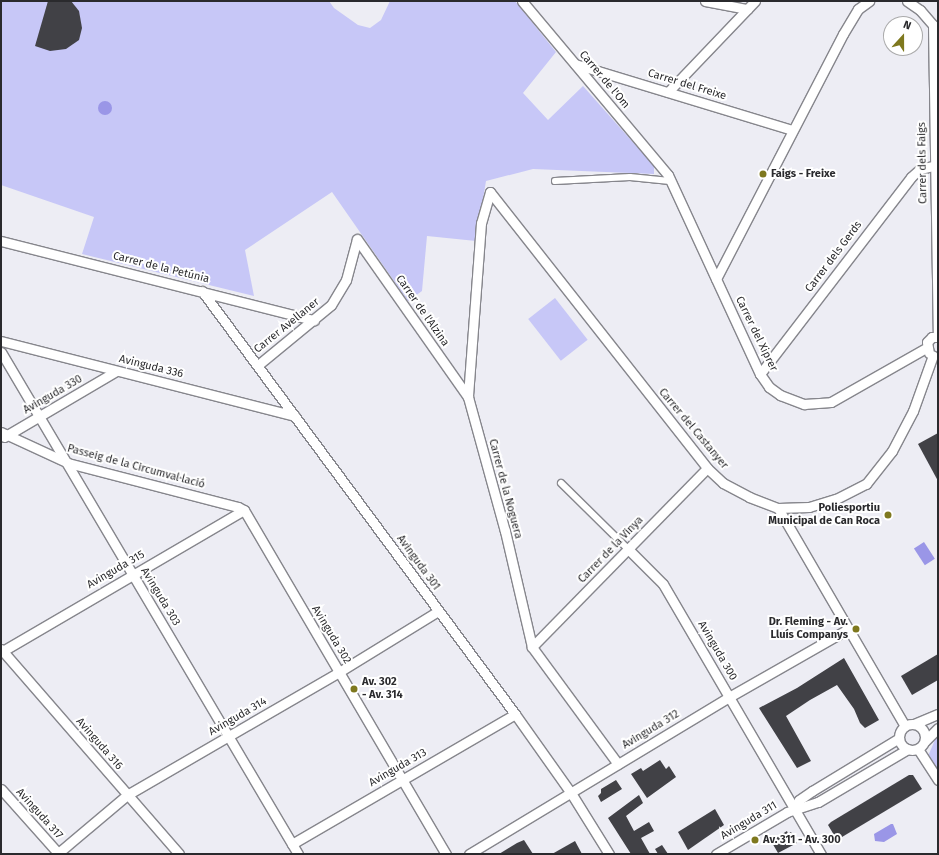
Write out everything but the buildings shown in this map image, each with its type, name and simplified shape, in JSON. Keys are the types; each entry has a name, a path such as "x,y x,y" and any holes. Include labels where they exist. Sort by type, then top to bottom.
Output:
{"street":[{"name":"Carrer de l'Om","path":"522,1 669,178"},
{"path":"705,1 747,9"},
{"path":"668,92 755,1"},
{"path":"716,279 843,34 858,9 869,1"},
{"name":"Carrer dels Faigs","path":"908,1 920,10 936,27 938,337"},
{"name":"Carrer del Freixe","path":"574,64 792,130"},
{"name":"Carrer dels Gerds","path":"760,374 911,177 920,169 936,164"},
{"path":"554,181 630,177 669,178"},
{"name":"Carrer del Xiprer","path":"669,178 760,374 769,387 793,400 816,404 831,402 926,348 929,339 938,337"},
{"name":"Carrer de la Noguera","path":"490,192 481,222 468,397 505,531 532,648 618,764"},
{"name":"Carrer del Castanyer","path":"490,192 707,468 723,483 749,497 778,508 809,507 836,499 866,484 892,451 913,411 935,355"},
{"name":"Carrer de l'Alzina","path":"357,239 468,397"},
{"name":"Carrer Avellaner","path":"258,364 331,305 346,280 357,239"},
{"name":"Carrer de la Petúnia","path":"1,241 202,290 314,320"},
{"name":"Avinguda 301","path":"202,290 515,714 571,793 609,854"},
{"name":"Avinguda 336","path":"1,341 295,416"},
{"path":"926,348 935,355"},
{"name":"Avinguda 303","path":"1,352 68,463 132,574 230,735 298,854"},
{"name":"Avinguda 330","path":"3,435 40,417 116,371"},
{"name":"Passeig de la Circumval·lació","path":"3,435 68,463 238,507 244,510"},
{"name":"Carrer de la Vinya","path":"532,648 707,468"},
{"name":"Avinguda 300","path":"560,482 663,584 821,854"},
{"path":"778,508 848,629 910,725 923,730 925,740"},
{"name":"Avinguda 315","path":"1,650 244,510"},
{"name":"Avinguda 302","path":"244,510 340,672 401,780 446,854"},
{"name":"Avinguda 314","path":"58,854 127,795 340,672 438,611"},
{"name":"Avinguda 312","path":"469,854 729,697 848,629"},
{"name":"Avinguda 316","path":"1,650 178,854"},
{"name":"Avinguda 313","path":"292,844 515,714"},
{"path":"794,809 800,800 812,791 899,738 910,725 938,714"},
{"path":"794,809 818,802 908,750 918,749 938,728"},
{"path":"899,738 902,745 908,750"},
{"path":"918,749 938,780"},
{"name":"Avinguda 317","path":"1,789 58,854"},
{"name":"Avinguda 311","path":"716,854 794,809"}],"shaded area":[{"path":"1,1 329,1 334,8 358,25 370,28 381,20 390,1 515,1 556,52 523,93 548,120 583,86 654,166 654,174 533,169 486,181 476,241 427,236 422,291 408,301 332,192 245,250 254,296 82,254 94,217 1,185"},
{"path":"102,101 108,101 112,105 112,111 108,115 102,115 98,111 98,105"},
{"path":"555,298 588,340 561,361 528,319"},
{"path":"924,542 935,559 925,565 914,549"},
{"path":"938,733 938,771 928,756"},
{"path":"893,824 897,834 884,842 875,841 874,834"}],"place":[{"name":"Faigs - Freixe","path":"763,174"},
{"name":"Poliesportiu Municipal de Can Roca","path":"888,515"},
{"name":"Dr. Fleming - Av. Lluís Companys","path":"856,629"},
{"name":"Av. 302 - Av. 314","path":"354,689"},
{"name":"Av. 311 - Av. 300","path":"755,840"}]}
